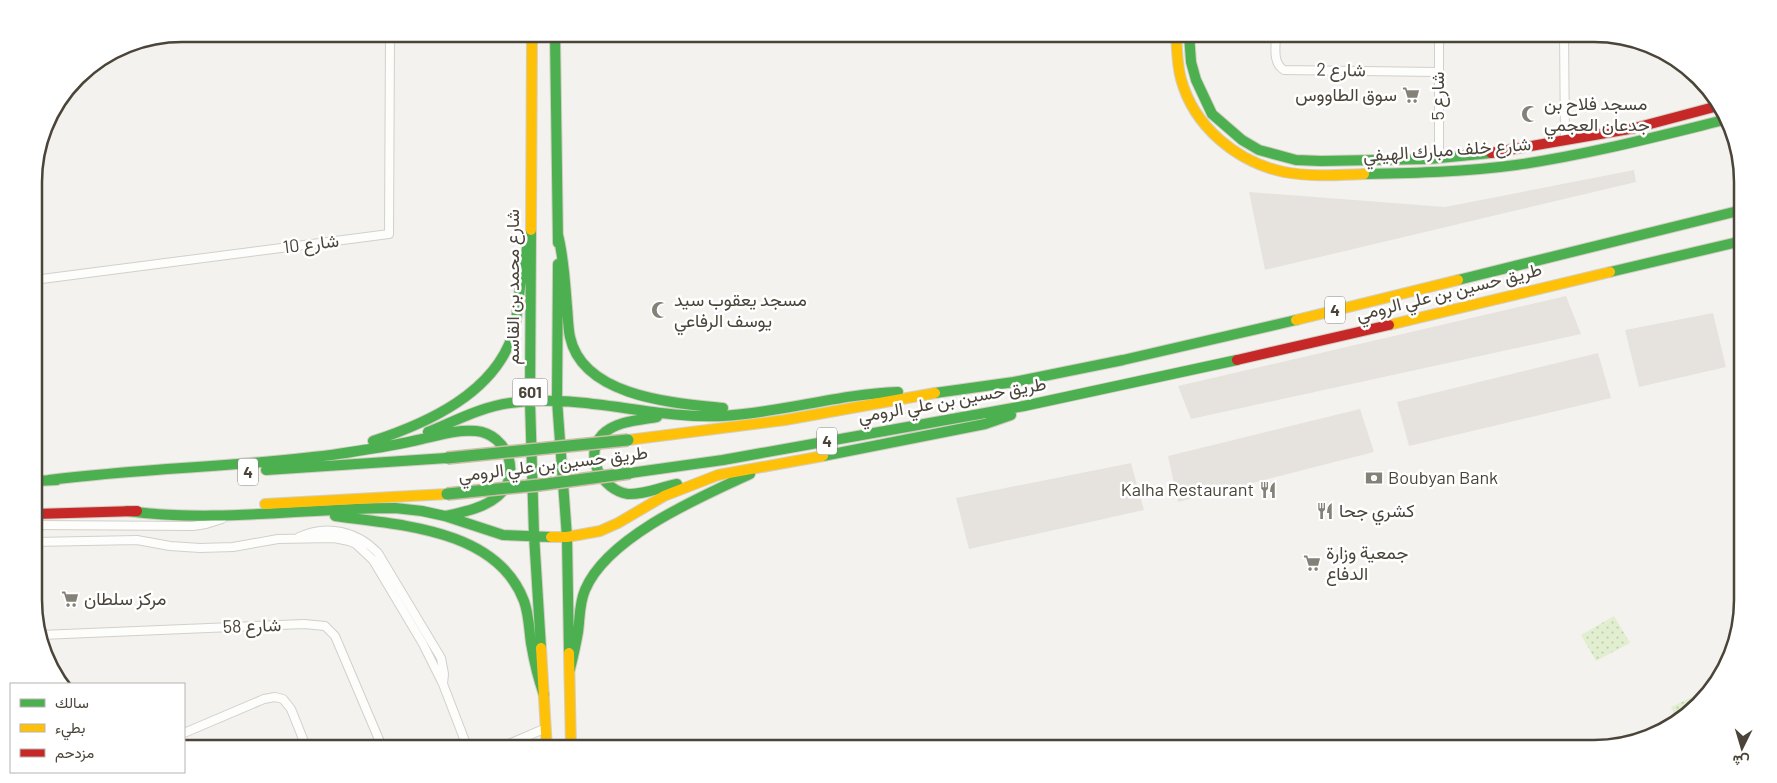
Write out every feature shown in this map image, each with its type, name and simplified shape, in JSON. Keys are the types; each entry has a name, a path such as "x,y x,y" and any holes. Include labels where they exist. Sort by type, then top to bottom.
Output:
{"main road":[{"name":"شارع محمد بن القاسم","path":"532,42 530,401 534,535 546,728 544,740"},
{"name":"601","path":"555,42 558,400 567,537 571,740"},
{"name":"شارع خلف مبارك الهيفي","path":"1176,42 1177,59 1182,85 1192,106 1208,128 1228,147 1255,163 1292,174 1347,175 1452,171 1534,163 1615,147 1720,121"},
{"name":"شارع خلف مبارك الهيفي","path":"1190,42 1191,62 1196,80 1212,114 1242,140 1259,150 1296,160 1439,158 1506,152 1635,128 1713,107"},
{"path":"1694,112 1691,114 1691,121 1699,126"},
{"path":"1673,118 1676,118 1680,124 1678,131"},
{"path":"1346,160 1342,167 1347,175"},
{"name":"طريق حسين بن علي الرومي","path":"43,480 138,479 447,458 628,440 785,420 925,394 1014,382 1123,360 1350,307 1734,212"},
{"path":"558,234 563,256 572,343 580,360 594,374 622,388 673,402 767,411"},
{"path":"311,458 401,433 454,404 486,378 503,357 514,332 521,280 530,236"},
{"name":"طريق حسين بن علي الرومي","path":"43,514 447,494 530,486 723,460 1024,406 1324,341 1734,243"},
{"path":"382,447 426,433 494,406 530,401 558,400 672,414 719,416 767,411 831,398 870,393 925,394"},
{"path":"672,414 632,422 613,428 602,436 596,449 595,463 600,477 610,488 623,493 638,493 718,475 843,453 999,420 1024,406"},
{"path":"49,480 111,472 311,458 461,432 474,431 486,433 506,449 510,461 507,485 499,495 489,502 477,508 445,516"},
{"path":"570,669 575,651 582,596 590,578 603,563 634,536 669,514 730,483 773,465"},
{"path":"128,511 176,516 395,508 445,516 503,535 567,537 600,531 618,523 664,496 718,475"},
{"path":"310,512 400,524 423,529 461,542 491,558 510,576 523,600 528,618 535,667 544,696"}],"street":[{"name":"شارع 10","path":"43,279 389,234 390,42"},
{"name":"شارع 2","path":"1276,42 1276,62 1284,70 1438,72"},
{"name":"شارع 5","path":"1439,42 1439,158"},
{"path":"1564,42 1565,141"},
{"path":"43,526 200,525 214,522 229,514"},
{"path":"43,542 137,540 170,546 200,548 233,547 297,538 341,539 356,544 378,566 423,644 443,684 465,740"},
{"name":"شارع 58","path":"47,635 304,624 325,626 334,636 378,740"},
{"path":"185,733 264,699 275,697 283,699 291,709 303,740"},
{"path":"518,740 546,728"}],"green space":[{"path":"1614,616 1630,643 1596,661 1581,635"},
{"path":"1700,694 1675,715 1671,707"}],"shaded area":[{"path":"1634,170 1636,182 1265,270 1249,192 1445,207"},
{"path":"1566,296 1581,334 1191,419 1178,386"},
{"path":"1713,313 1726,367 1639,387 1625,330"},
{"path":"1598,353 1611,398 1409,446 1397,402"},
{"path":"1360,409 1374,452 1178,502 1168,456"},
{"path":"1131,463 1144,510 969,549 956,498"}],"traffic: fast":[{"path":"555,42 558,243"},
{"path":"1190,42 1191,62 1196,80 1212,114 1242,140 1259,150 1296,160 1321,161 1429,159 1491,153"},
{"path":"1364,174 1459,171 1516,165 1594,151 1720,121"},
{"path":"1458,280 1734,212"},
{"path":"531,230 530,401 534,535 541,648"},
{"path":"558,235 563,262 570,337 578,357 592,373 611,385 633,393 656,399 723,408"},
{"path":"373,441 394,434 436,415 475,389 491,373 504,355 513,334 530,236"},
{"path":"1610,272 1734,243"},
{"path":"558,264 557,400 567,537 569,653"},
{"path":"935,393 1014,382 1123,360 1296,320"},
{"path":"630,473 723,460 1024,406 1237,360"},
{"path":"428,432 478,411 510,403 563,401 669,414 722,416 766,411 853,396 898,392"},
{"path":"823,456 985,424 1011,415"},
{"path":"657,417 628,422 607,430 597,443 594,453 595,462 598,471 610,486 628,494 646,492 677,484"},
{"path":"49,480 331,455 393,445 460,431 476,431 496,439 508,456 510,467 506,487 498,496 486,504 446,516"},
{"path":"447,458 628,440"},
{"path":"266,470 447,458"},
{"path":"447,494 539,485 630,473"},
{"path":"570,669 583,595 596,571 613,553 657,521 706,494 750,474"},
{"path":"43,481 57,480"},
{"path":"127,511 194,516 395,508 445,516 503,535 551,537"},
{"path":"335,516 388,523 444,535 469,545 492,559 511,577 524,601 533,656 544,695"}],"traffic: slow":[{"path":"531,230 532,42"},
{"path":"1176,42 1181,79 1187,96 1207,127 1234,151 1267,167 1294,174 1364,174"},
{"path":"1389,325 1610,272"},
{"path":"1296,320 1458,280"},
{"path":"628,440 785,420 935,393"},
{"path":"551,537 567,537 600,531 618,523 664,496 718,475 823,456"},
{"path":"265,504 447,494"},
{"path":"541,648 546,740"},
{"path":"569,653 571,740"}],"traffic: jam":[{"path":"1491,153 1635,128 1713,107"},
{"path":"1237,360 1389,325"},
{"path":"43,514 137,511"}],"place":[{"name":"سوق الطاووس","path":"1411,95"},
{"name":"مسجد فلاح بن جدعان العجمي","path":"1530,114"},
{"name":"مسجد يعقوب سيد يوسف الرفاعي","path":"660,310"},
{"name":"Boubyan Bank","path":"1374,478"},
{"name":"Kalha Restaurant","path":"1268,490"},
{"name":"كشري جحا","path":"1325,511"},
{"name":"جمعية وزارة الدفاع","path":"1312,563"},
{"name":"مركز سلطان","path":"70,599"}]}
